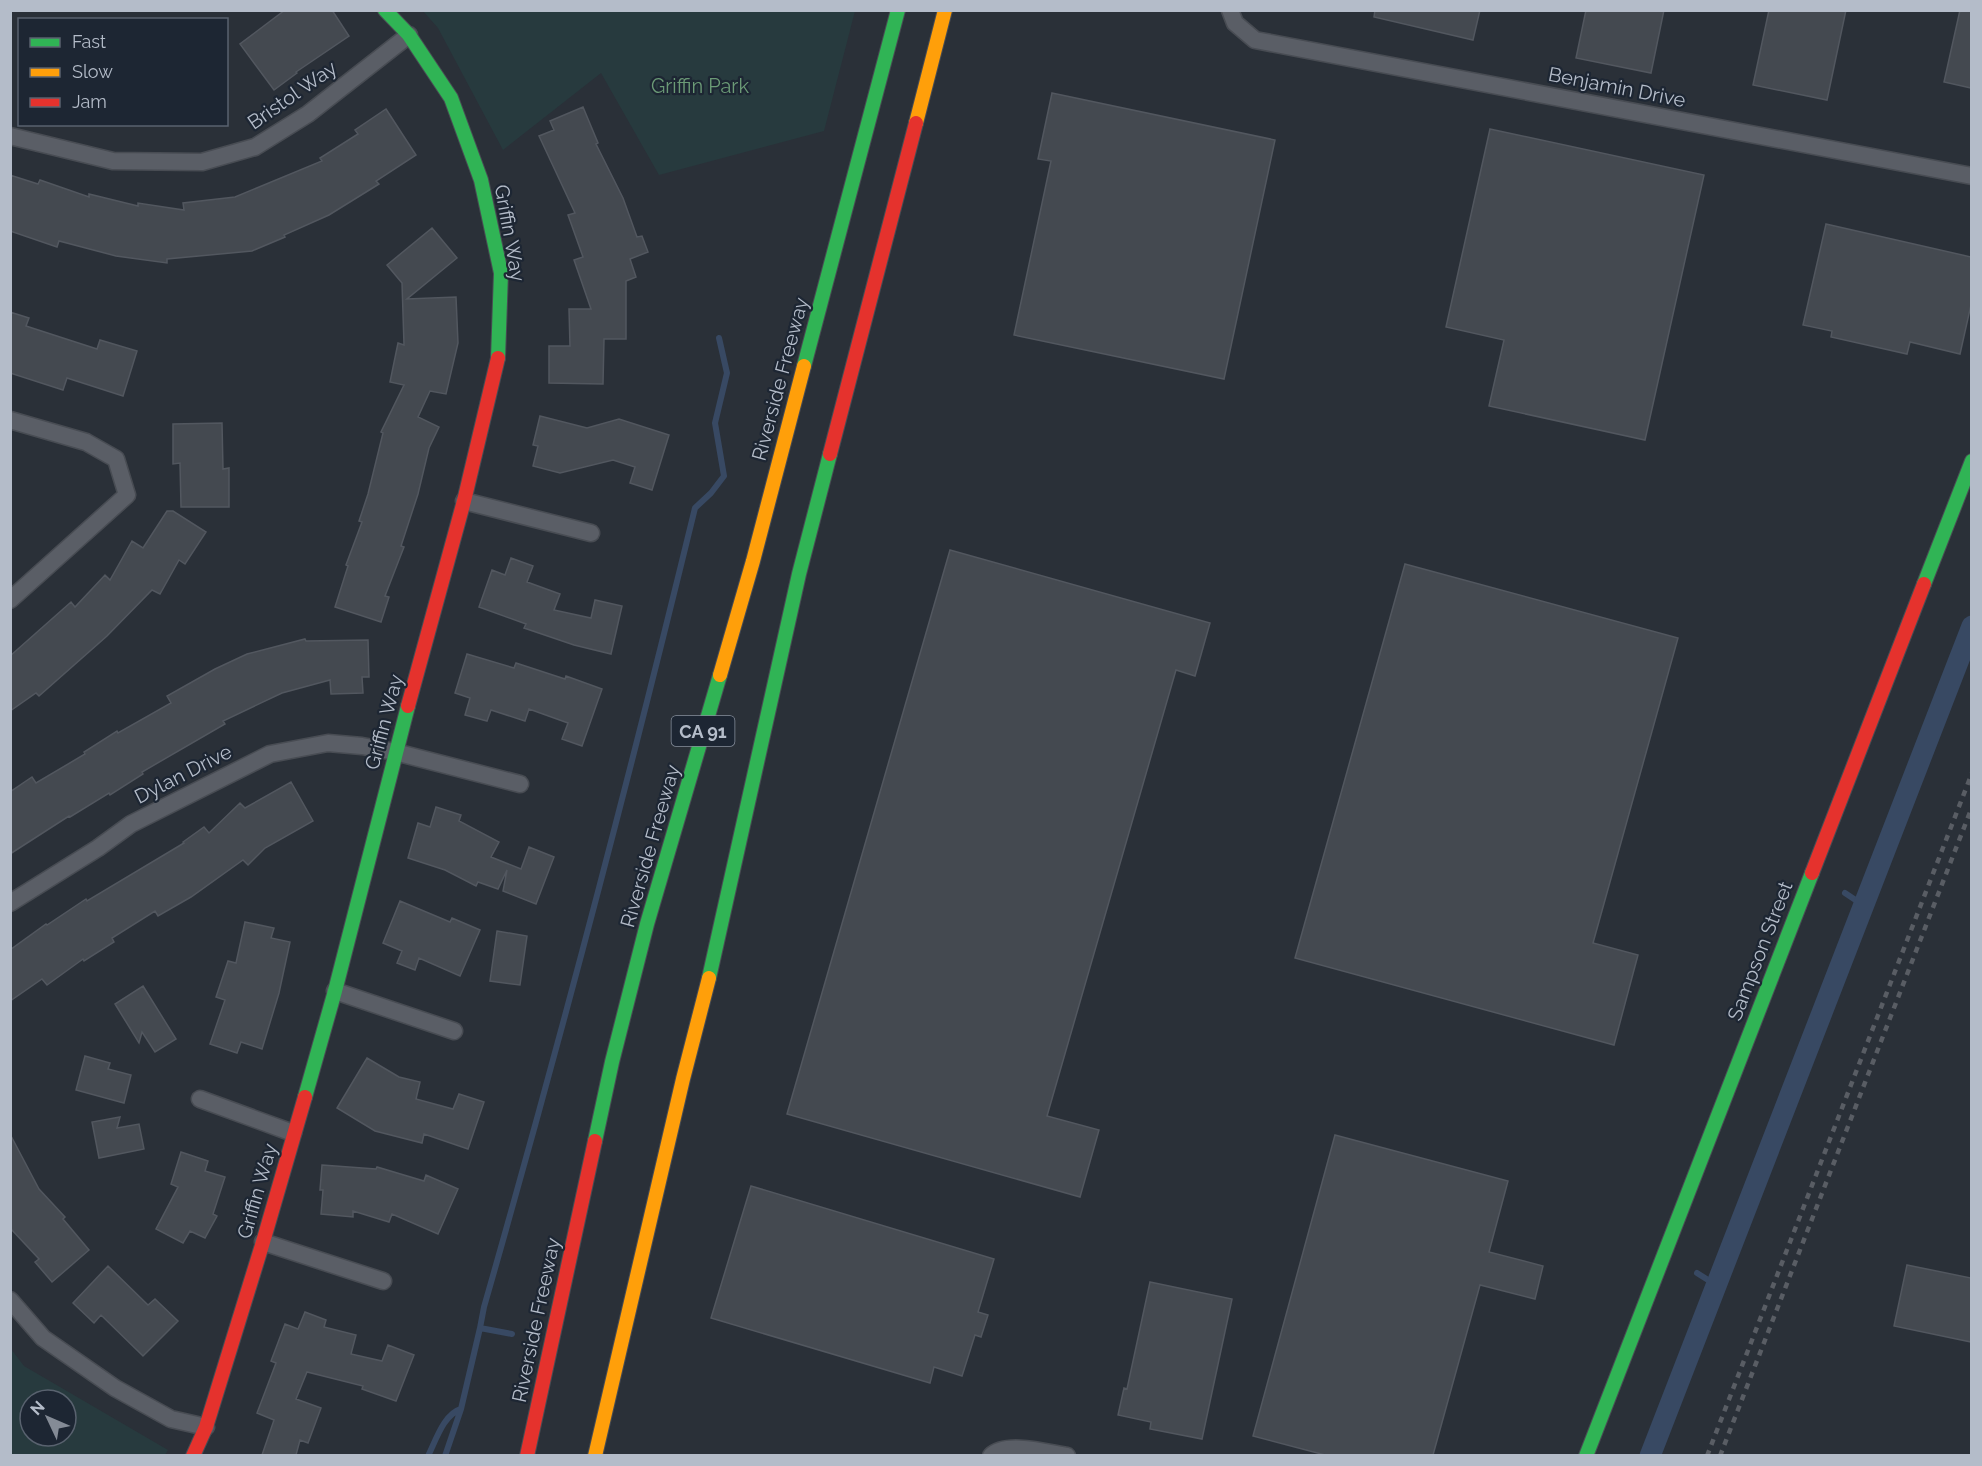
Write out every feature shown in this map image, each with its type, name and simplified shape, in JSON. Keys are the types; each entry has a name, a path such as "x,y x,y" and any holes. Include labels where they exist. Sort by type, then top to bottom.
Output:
{"main road":[{"name":"Griffin Way","path":"193,1455 206,1427 263,1242 335,991 395,752 464,501 499,353 501,273 481,180 452,98 409,35 385,10"},
{"name":"Riverside Freeway","path":"527,1455 612,1062 644,936 753,561 898,10"},
{"name":"CA 91","path":"596,1455 682,1079 718,942 799,574 945,10"},
{"name":"Sampson Street","path":"1586,1455 1971,461"}],"street":[{"name":"Benjamin Drive","path":"1230,10 1235,23 1255,40 1971,176"},
{"name":"Bristol Way","path":"10,136 113,161 202,162 255,147 308,114 409,35"},
{"path":"10,420 86,442 116,459 127,495 10,600"},
{"path":"464,501 591,533"},
{"name":"Dylan Drive","path":"10,903 98,848 131,824 270,754 328,743 395,752 520,784"},
{"path":"335,991 454,1031"},
{"path":"200,1099 293,1133"},
{"path":"263,1242 382,1281"},
{"path":"10,1300 43,1338 115,1388 171,1419 206,1427"},
{"path":"997,1453 1014,1448 1067,1455"}],"green space":[{"name":"Griffin Park","path":"423,11 855,11 824,131 659,175 601,73 503,150 438,28"},
{"path":"11,1349 24,1366 62,1388 18,1388 18,1448 78,1448 78,1398 168,1450 165,1455 11,1455"}],"building":[{"path":"285,10 332,10 349,36 274,90 240,44"},
{"path":"1375,10 1480,10 1473,40 1374,17"},
{"path":"1586,10 1664,10 1651,73 1576,58"},
{"path":"1769,10 1846,10 1827,100 1753,85"},
{"path":"1960,10 1971,10 1971,88 1944,82"},
{"path":"1052,93 1275,140 1224,379 1014,335 1051,161 1038,159"},
{"path":"583,107 598,143 596,144 623,198 637,237 642,236 648,252 630,259 636,277 626,281 626,339 604,339 603,384 549,383 549,346 570,346 569,309 591,309 574,260 583,257 568,215 575,213 539,136 554,130 550,121"},
{"path":"386,109 416,155 376,181 379,184 329,215 252,251 167,259 167,263 116,256 59,241 57,247 10,231 10,175 38,184 40,180 89,197 89,194 138,206 138,203 184,210 183,203 235,197 322,161 320,158 358,134 355,130"},
{"path":"1490,129 1704,175 1645,440 1489,406 1504,340 1446,327"},
{"path":"1826,224 1971,257 1971,305 1960,354 1910,342 1907,354 1831,337 1832,331 1803,325"},
{"path":"432,228 457,258 407,299 456,297 458,343 446,394 430,391 418,417 439,427 429,448 418,494 401,546 404,547 385,596 389,597 381,622 335,607 348,566 346,565 362,522 359,521 368,494 383,433 381,432 404,385 390,382 398,343 404,345 402,283 387,265"},
{"path":"10,312 29,318 26,326 97,349 100,340 137,351 123,396 67,378 63,390 10,373"},
{"path":"540,416 587,428 619,419 669,435 652,490 630,483 635,467 613,460 560,473 533,466 538,446 533,445"},
{"path":"222,423 223,469 229,468 229,507 181,507 180,463 173,464 173,424"},
{"path":"167,511 173,511 206,532 185,564 179,560 160,594 152,590 107,636 39,696 36,693 10,711 10,656 71,602 75,607 105,575 110,580 132,541 143,548"},
{"path":"950,550 1210,623 1195,676 1176,670 1047,1116 1099,1130 1080,1197 787,1114"},
{"path":"511,558 533,566 527,582 560,594 554,610 591,618 595,600 622,606 611,654 574,645 524,628 526,624 479,607 492,570 505,575"},
{"path":"1405,564 1678,638 1593,943 1638,955 1614,1045 1295,958"},
{"path":"305,639 306,641 368,640 369,677 362,677 363,693 331,694 330,680 282,693 223,721 225,724 142,772 143,774 110,795 109,793 69,816 10,854 10,792 32,777 36,783 85,754 84,752 117,731 118,733 171,703 167,696 215,669 247,654"},
{"path":"467,654 514,668 516,663 565,679 566,676 602,689 582,746 562,739 568,723 529,709 525,721 491,710 487,721 465,715 470,698 455,693"},
{"path":"291,782 313,821 265,848 248,865 243,860 191,897 158,916 155,911 112,938 114,942 84,961 83,959 47,985 42,979 10,1001 10,950 86,899 87,901 184,843 204,827 209,833 240,803 245,808"},
{"path":"436,807 461,815 459,821 499,842 491,857 521,869 529,847 554,857 536,904 503,891 507,870 498,889 478,882 476,886 445,870 408,858 418,823 430,827"},
{"path":"400,901 450,922 452,918 480,930 460,976 419,958 415,970 397,963 402,951 383,943"},
{"path":"245,922 274,928 271,938 290,942 279,993 262,1049 241,1042 237,1053 210,1044 225,1000 216,997 228,961 236,963"},
{"path":"497,931 527,936 520,985 490,981"},
{"path":"143,986 176,1039 155,1052 142,1032 139,1043 115,1004"},
{"path":"85,1056 110,1063 108,1069 131,1075 124,1103 76,1090"},
{"path":"367,1058 399,1077 420,1082 416,1099 453,1109 459,1094 484,1102 468,1149 424,1134 422,1143 375,1131 337,1108"},
{"path":"120,1117 117,1128 139,1124 144,1149 99,1158 92,1122"},
{"path":"10,1134 39,1189 65,1217 63,1219 89,1250 52,1282 35,1262 39,1259 10,1228"},
{"path":"1335,1135 1508,1181 1489,1252 1543,1266 1535,1299 1480,1285 1433,1455 1325,1455 1253,1436"},
{"path":"181,1152 208,1161 205,1171 225,1177 213,1214 217,1216 205,1238 190,1231 183,1243 156,1229 178,1187 171,1184"},
{"path":"322,1165 376,1169 377,1167 424,1181 426,1175 458,1189 438,1234 392,1214 389,1222 353,1211 353,1217 321,1214"},
{"path":"751,1186 994,1259 978,1312 988,1315 981,1337 975,1335 962,1376 934,1367 930,1383 711,1318"},
{"path":"1907,1265 1971,1278 1971,1342 1894,1326"},
{"path":"108,1266 148,1305 155,1299 178,1321 143,1356 101,1315 94,1323 73,1303"},
{"path":"1150,1282 1232,1299 1202,1439 1150,1429 1151,1422 1118,1415 1124,1388 1127,1389"},
{"path":"305,1312 326,1320 324,1327 356,1335 351,1354 382,1361 388,1345 414,1355 396,1401 362,1389 363,1386 307,1372 296,1399 321,1408 308,1443 300,1440 296,1455 262,1455 274,1420 257,1413 276,1363 271,1361 285,1324 298,1329"}],"waterway":[{"path":"512,1334 480,1328 484,1307 594,908 695,508 724,476 715,423 727,373 719,338"},
{"path":"1650,1456 1972,626"},
{"path":"1845,893 1863,905"},
{"path":"1697,1273 1716,1285"},
{"path":"428,1456 445,1422 461,1409 480,1328"},
{"path":"445,1456 461,1409"}],"railway":[{"path":"1707,1456 1972,773"},
{"path":"1720,1456 1972,807"}],"traffic: fast":[{"path":"385,10 409,35 451,98 481,180 501,273 498,358"},
{"path":"804,366 898,10"},
{"path":"709,978 799,574 830,454"},
{"path":"1924,584 1972,461"},
{"path":"595,1141 612,1062 647,924 720,675"},
{"path":"305,1097 335,991 408,706"},
{"path":"1586,1456 1812,873"}],"traffic: slow":[{"path":"916,123 945,10"},
{"path":"720,675 753,561 804,366"},
{"path":"595,1456 683,1079 709,978"}],"traffic: jam":[{"path":"830,454 916,123"},
{"path":"408,706 464,501 498,358"},
{"path":"1812,873 1924,584"},
{"path":"193,1456 206,1427 305,1097"},
{"path":"527,1456 595,1141"}]}
